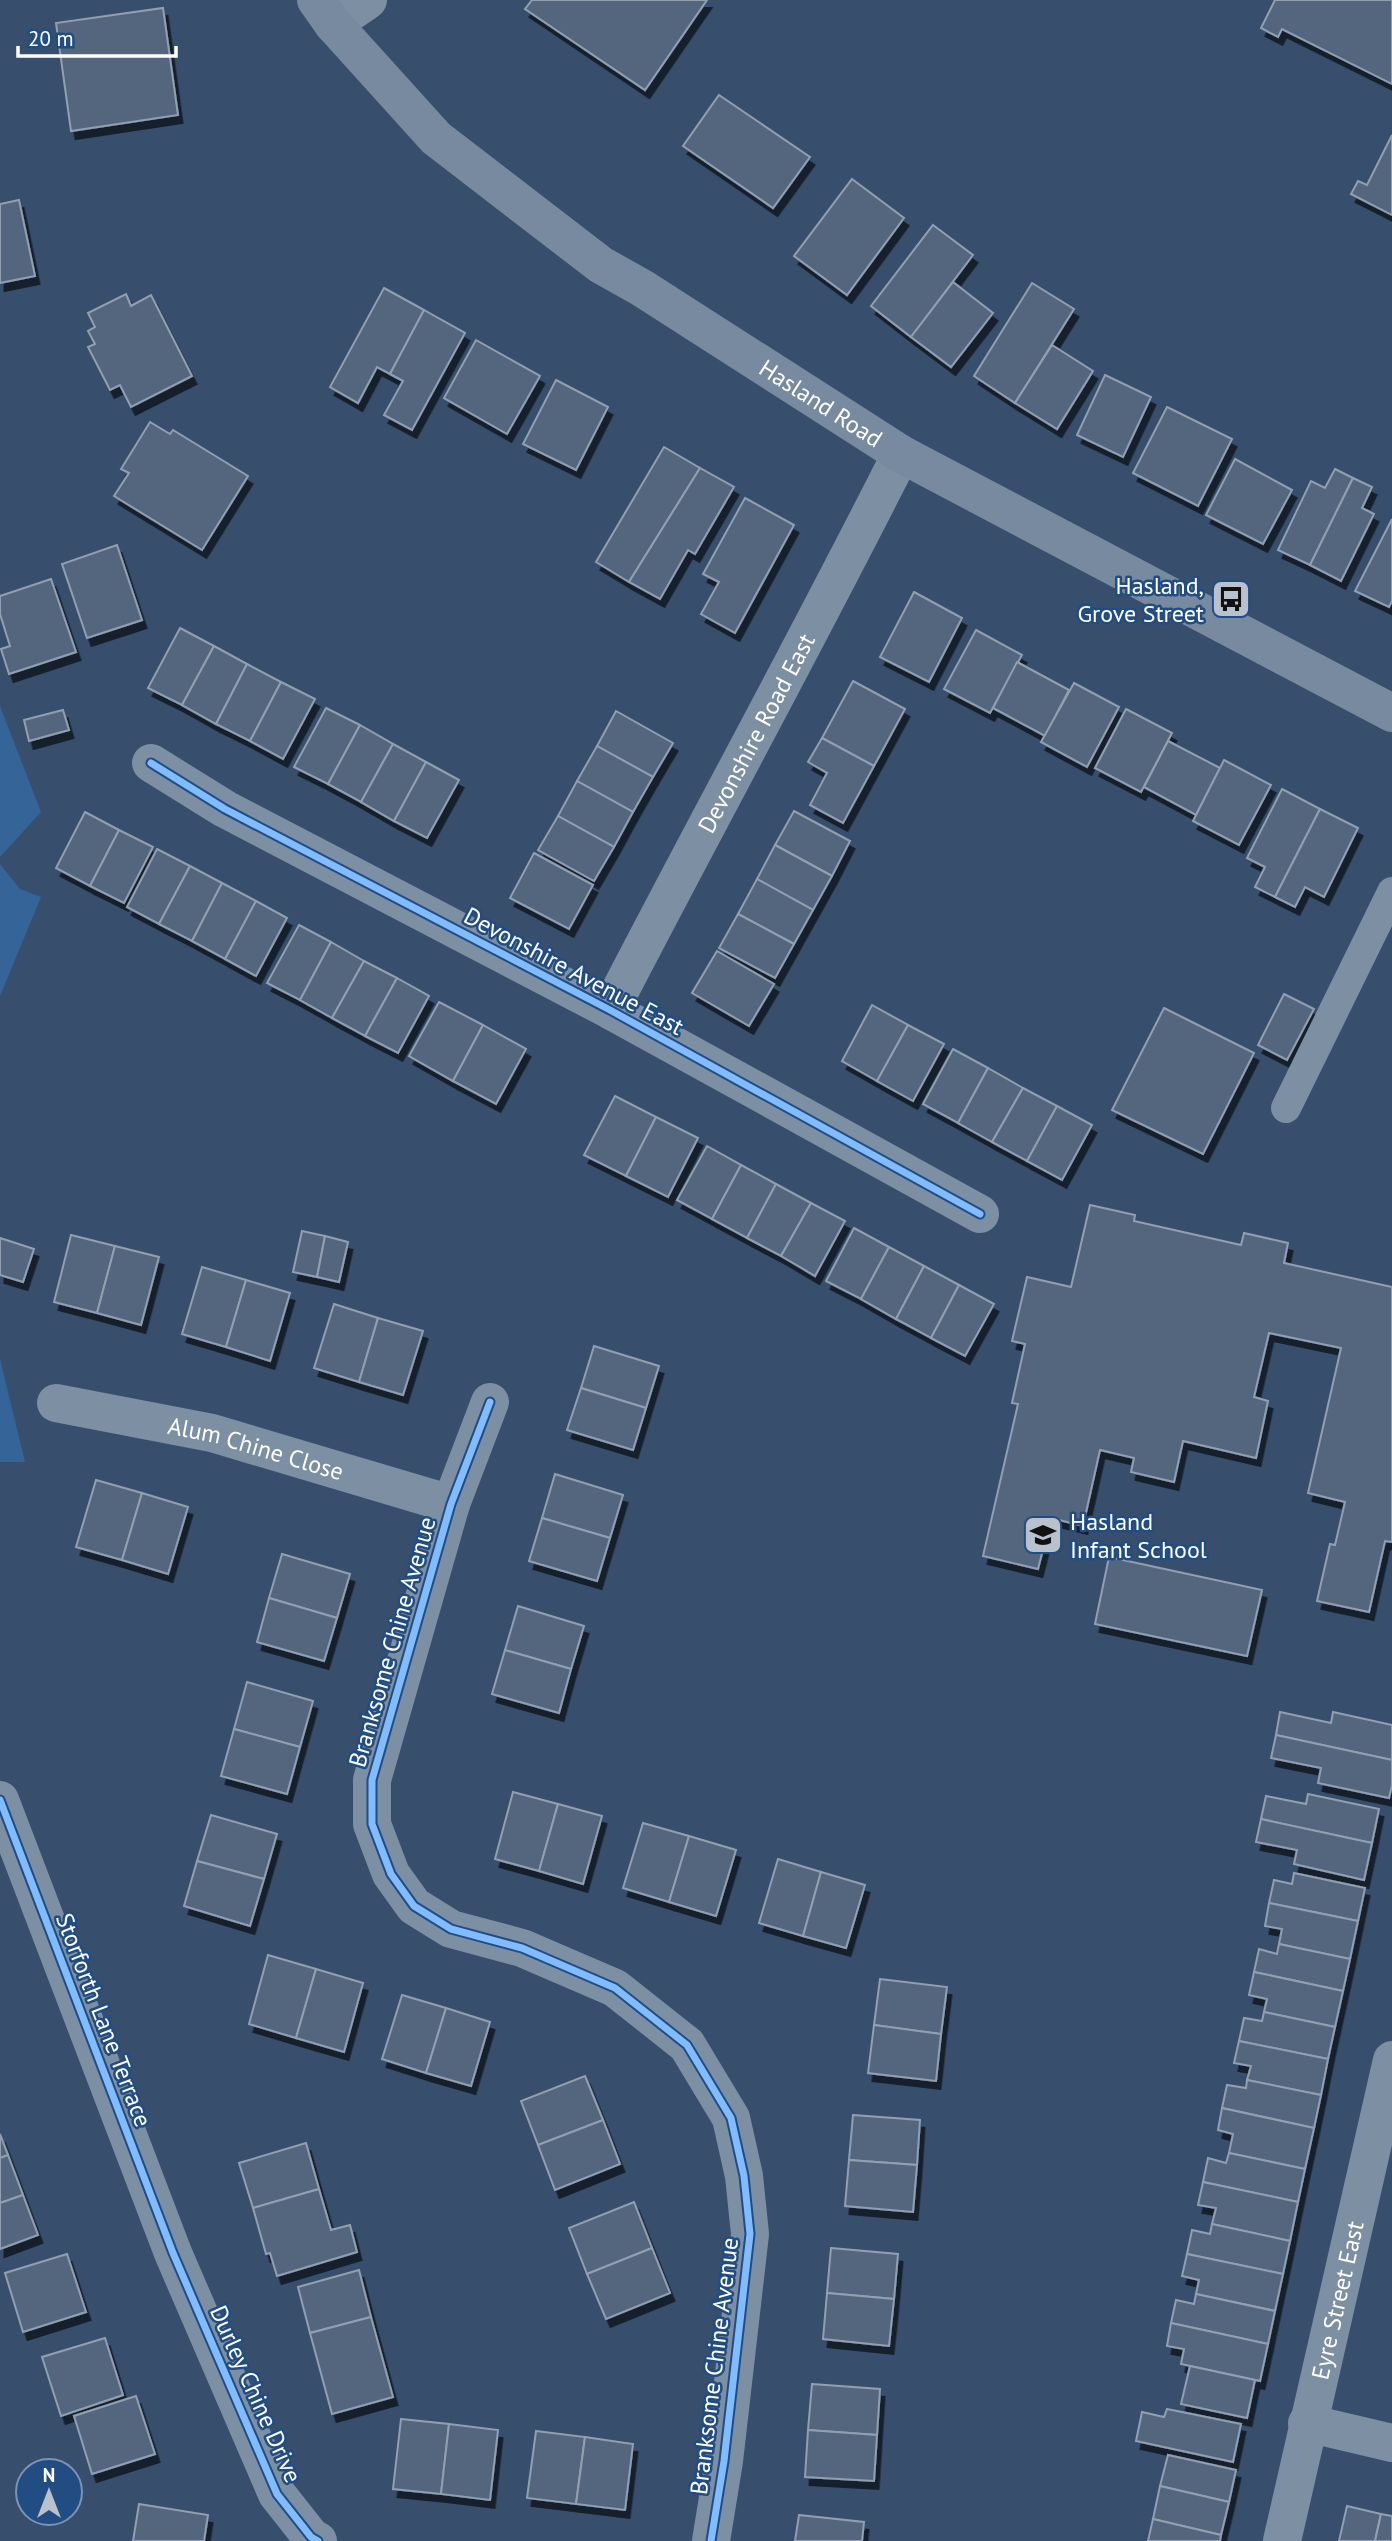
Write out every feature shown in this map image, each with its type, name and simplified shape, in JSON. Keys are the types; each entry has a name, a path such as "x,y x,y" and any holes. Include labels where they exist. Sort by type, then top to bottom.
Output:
{"main road":[{"name":"Hasland Road","path":"325,12 436,138 601,265 642,288 901,454 1392,713"}],"street":[{"path":"325,12 368,0"},
{"name":"Devonshire Road East","path":"610,1010 711,815 824,607 901,454"},
{"name":"Devonshire Avenue East","path":"151,763 225,808 610,1010 980,1214"},
{"name":"Branksome Chine Avenue","path":"490,1402 452,1504 372,1780 372,1824 391,1874 414,1906 452,1929 522,1948 615,1988 687,2046 731,2118 744,2176 750,2234 712,2541"},
{"name":"Alum Chine Close","path":"56,1403 212,1433 452,1504"},
{"name":"Storforth Lane Terrace","path":"0,1800 173,2253"},
{"name":"Eyre Street East","path":"1282,2541 1392,2060"},
{"name":"Durley Chine Drive","path":"173,2253 277,2494 311,2537 318,2541"},
{"path":"1307,2423 1392,2443"},
{"name":"Durley Chine Drive","path":"277,2494 277,2541"}],"lane":[{"path":"1286,1108 1392,892"}],"shaded area":[{"path":"0,706 41,812 0,857"},
{"path":"0,864 20,889 41,897 0,996"},
{"path":"0,1359 25,1462 0,1462"}],"building":[{"path":"532,0 707,0 645,90 525,9"},
{"path":"1275,0 1392,0 1392,84 1282,29 1278,37 1261,28"},
{"path":"163,8 178,115 71,131 56,23"},
{"path":"719,95 810,157 773,208 683,146"},
{"path":"1392,135 1392,215 1351,194 1358,181 1367,185"},
{"path":"852,179 904,218 847,295 794,256"},
{"path":"19,200 35,276 0,283 0,204"},
{"path":"933,225 973,255 911,337 871,306"},
{"path":"953,282 993,313 951,367 911,337"},
{"path":"1032,283 1074,309 1015,403 974,376"},
{"path":"384,288 424,310 390,374 377,367 358,403 330,387"},
{"path":"126,294 131,306 151,295 192,376 131,407 120,385 110,390 88,347 95,344 88,331 95,327 88,313"},
{"path":"424,310 465,333 412,430 384,415 403,381 390,374"},
{"path":"476,340 540,376 507,434 444,398"},
{"path":"1052,345 1093,371 1057,429 1015,403"},
{"path":"1105,375 1151,397 1123,457 1077,435"},
{"path":"556,380 608,407 576,470 523,444"},
{"path":"1167,407 1232,439 1198,506 1133,473"},
{"path":"150,422 170,434 173,430 248,476 202,550 114,496 129,473 121,469"},
{"path":"664,447 700,468 629,582 596,562"},
{"path":"1235,459 1292,490 1263,544 1206,515"},
{"path":"700,468 734,487 695,554 688,550 660,599 629,582"},
{"path":"1335,469 1353,478 1310,565 1278,550 1311,481 1325,488"},
{"path":"1353,478 1372,487 1362,508 1374,514 1341,581 1310,565"},
{"path":"745,498 794,525 735,633 701,614 719,582 703,574"},
{"path":"1392,519 1392,601 1389,607 1355,591"},
{"path":"117,545 142,620 87,638 62,564"},
{"path":"51,579 76,652 9,674 1,649 10,646 0,614 0,596"},
{"path":"914,592 962,618 929,682 880,657"},
{"path":"180,628 214,646 182,705 148,688"},
{"path":"976,630 1022,655 990,713 944,689"},
{"path":"214,646 247,664 216,724 182,705"},
{"path":"1017,662 1069,690 1045,736 993,708"},
{"path":"247,664 281,682 250,741 216,724"},
{"path":"853,681 905,709 874,766 822,738"},
{"path":"281,682 315,699 283,759 250,741"},
{"path":"1074,683 1119,707 1087,767 1041,742"},
{"path":"326,708 360,725 328,784 294,767"},
{"path":"1126,709 1172,733 1141,792 1095,768"},
{"path":"63,710 69,730 29,741 24,720"},
{"path":"616,711 673,743 653,777 597,746"},
{"path":"360,725 393,744 361,802 328,784"},
{"path":"822,738 874,766 843,823 810,805 827,773 808,762"},
{"path":"1168,741 1220,768 1196,815 1144,787"},
{"path":"393,744 426,762 394,821 361,802"},
{"path":"597,746 653,777 633,812 577,781"},
{"path":"1224,760 1271,785 1239,845 1193,821"},
{"path":"426,762 459,780 427,838 394,821"},
{"path":"577,781 633,812 614,847 558,816"},
{"path":"1282,789 1320,809 1275,897 1255,887 1265,867 1247,858"},
{"path":"1320,809 1358,828 1324,897 1305,887 1295,907 1275,897"},
{"path":"794,811 850,841 832,876 775,845"},
{"path":"85,812 119,830 90,886 56,868"},
{"path":"558,816 614,847 594,881 538,850"},
{"path":"119,830 153,847 124,903 90,886"},
{"path":"775,845 832,876 813,910 757,879"},
{"path":"157,849 190,866 159,924 127,907"},
{"path":"534,853 593,885 569,929 510,898"},
{"path":"190,866 222,883 192,941 159,924"},
{"path":"757,879 813,910 794,944 738,914"},
{"path":"222,883 256,901 225,959 192,941"},
{"path":"256,901 287,918 256,976 225,959"},
{"path":"738,914 794,944 775,978 719,948"},
{"path":"299,925 331,942 300,1000 267,983"},
{"path":"331,942 364,961 332,1018 300,1000"},
{"path":"717,951 774,984 749,1026 692,993"},
{"path":"364,961 397,978 365,1036 332,1018"},
{"path":"397,978 429,996 398,1053 365,1036"},
{"path":"1284,994 1314,1009 1287,1060 1258,1045"},
{"path":"439,1002 483,1025 453,1081 409,1056"},
{"path":"872,1005 908,1025 877,1081 842,1061"},
{"path":"1164,1008 1254,1053 1203,1154 1112,1110"},
{"path":"483,1025 526,1049 496,1104 453,1081"},
{"path":"908,1025 944,1044 913,1101 877,1081"},
{"path":"953,1049 988,1068 958,1123 923,1104"},
{"path":"988,1068 1023,1088 992,1142 958,1123"},
{"path":"1023,1088 1057,1106 1027,1161 992,1142"},
{"path":"615,1096 656,1117 626,1176 584,1155"},
{"path":"1057,1106 1092,1125 1062,1180 1027,1161"},
{"path":"656,1117 698,1138 668,1197 626,1176"},
{"path":"707,1146 741,1165 712,1219 677,1200"},
{"path":"741,1165 776,1184 747,1238 712,1219"},
{"path":"776,1184 811,1203 781,1256 747,1238"},
{"path":"811,1203 845,1221 815,1276 781,1256"},
{"path":"1090,1205 1135,1215 1134,1221 1241,1245 1244,1233 1288,1243 1284,1263 1392,1287 1392,1542 1385,1541 1369,1612 1317,1601 1330,1544 1335,1545 1345,1502 1308,1493 1341,1348 1269,1333 1254,1397 1268,1401 1256,1458 1183,1441 1174,1482 1131,1472 1134,1458 1100,1450 1083,1526 1051,1518 1038,1569 983,1556 1018,1404 1012,1403 1025,1344 1012,1341 1027,1277 1071,1287"},
{"path":"854,1228 889,1247 861,1299 826,1281"},
{"path":"302,1231 325,1236 317,1277 293,1272"},
{"path":"71,1235 115,1246 97,1313 54,1302"},
{"path":"325,1236 348,1242 339,1282 317,1277"},
{"path":"0,1238 34,1249 23,1282 0,1275"},
{"path":"115,1246 159,1257 141,1325 97,1313"},
{"path":"889,1247 924,1266 896,1319 861,1299"},
{"path":"924,1266 959,1285 931,1338 896,1319"},
{"path":"202,1267 246,1280 226,1347 182,1334"},
{"path":"246,1280 290,1293 270,1361 226,1347"},
{"path":"959,1285 994,1304 965,1356 931,1338"},
{"path":"334,1304 378,1318 359,1382 314,1368"},
{"path":"378,1318 423,1331 403,1395 359,1382"},
{"path":"594,1346 659,1366 646,1408 581,1388"},
{"path":"581,1388 646,1408 633,1450 567,1430"},
{"path":"555,1474 623,1495 610,1538 542,1518"},
{"path":"96,1480 142,1493 122,1560 76,1547"},
{"path":"142,1493 188,1507 168,1574 122,1560"},
{"path":"542,1518 610,1538 597,1581 529,1561"},
{"path":"282,1554 350,1574 337,1618 269,1598"},
{"path":"1109,1557 1262,1590 1247,1656 1095,1624"},
{"path":"269,1598 337,1618 324,1661 257,1642"},
{"path":"518,1606 584,1626 571,1669 505,1650"},
{"path":"505,1650 571,1669 559,1713 492,1694"},
{"path":"247,1682 313,1701 300,1747 234,1729"},
{"path":"1280,1712 1331,1723 1333,1712 1392,1725 1392,1760 1276,1735"},
{"path":"234,1729 300,1747 287,1794 221,1776"},
{"path":"1276,1735 1392,1760 1389,1798 1318,1783 1321,1768 1271,1758"},
{"path":"513,1792 558,1804 539,1871 495,1859"},
{"path":"1308,1794 1379,1809 1372,1843 1261,1819 1266,1796 1306,1804"},
{"path":"558,1804 602,1816 583,1884 539,1871"},
{"path":"211,1815 277,1834 264,1879 197,1861"},
{"path":"1261,1819 1372,1843 1364,1880 1294,1864 1297,1850 1256,1842"},
{"path":"643,1823 689,1836 669,1902 623,1888"},
{"path":"689,1836 736,1850 716,1916 669,1902"},
{"path":"778,1859 821,1872 803,1936 759,1923"},
{"path":"197,1861 264,1879 250,1926 184,1906"},
{"path":"821,1872 865,1885 846,1948 803,1936"},
{"path":"1294,1873 1365,1888 1358,1921 1269,1903 1274,1880 1292,1884"},
{"path":"1269,1903 1358,1921 1350,1959 1279,1944 1282,1929 1265,1926"},
{"path":"1279,1944 1350,1959 1343,1991 1254,1972 1259,1949 1277,1954"},
{"path":"268,1955 316,1969 296,2038 249,2024"},
{"path":"316,1969 363,1983 344,2052 296,2038"},
{"path":"1254,1972 1343,1991 1335,2027 1264,2012 1267,1999 1249,1995"},
{"path":"880,1979 947,1987 941,2034 874,2025"},
{"path":"402,1995 446,2008 426,2073 382,2059"},
{"path":"446,2008 490,2022 471,2086 426,2073"},
{"path":"1264,2012 1335,2027 1328,2059 1239,2041 1244,2018 1262,2021"},
{"path":"874,2025 941,2034 936,2081 868,2073"},
{"path":"1239,2041 1328,2059 1321,2095 1247,2080 1251,2066 1234,2063"},
{"path":"585,2076 603,2120 538,2145 521,2101"},
{"path":"1247,2080 1321,2095 1314,2128 1222,2108 1227,2085 1246,2088"},
{"path":"1222,2108 1314,2128 1305,2169 1229,2153 1233,2134 1218,2130"},
{"path":"853,2115 920,2120 917,2165 849,2160"},
{"path":"603,2120 620,2164 555,2190 538,2145"},
{"path":"0,2134 8,2155 0,2158"},
{"path":"306,2143 319,2189 253,2208 239,2163"},
{"path":"1229,2153 1305,2169 1298,2202 1203,2182 1208,2158 1226,2163"},
{"path":"8,2155 23,2195 0,2203 0,2158"},
{"path":"849,2160 917,2165 913,2212 845,2206"},
{"path":"1203,2182 1298,2202 1290,2241 1212,2224 1216,2208 1198,2205"},
{"path":"319,2189 331,2230 350,2225 357,2252 277,2276 270,2253 266,2254 253,2208"},
{"path":"23,2195 38,2235 0,2249 0,2203"},
{"path":"634,2202 652,2248 587,2274 569,2228"},
{"path":"1212,2224 1290,2241 1283,2274 1187,2254 1192,2230 1210,2234"},
{"path":"652,2248 670,2293 606,2319 587,2274"},
{"path":"831,2248 898,2254 894,2299 827,2293"},
{"path":"67,2254 86,2312 23,2332 5,2273"},
{"path":"1187,2254 1283,2274 1275,2311 1196,2294 1199,2280 1182,2276"},
{"path":"359,2270 371,2317 310,2333 298,2287"},
{"path":"827,2293 894,2299 889,2346 823,2339"},
{"path":"1196,2294 1275,2311 1268,2344 1171,2323 1176,2300 1194,2304"},
{"path":"371,2317 393,2397 332,2414 310,2333"},
{"path":"1171,2323 1268,2344 1260,2381 1181,2364 1184,2349 1167,2346"},
{"path":"105,2338 123,2395 61,2416 42,2357"},
{"path":"1190,2366 1255,2380 1247,2418 1181,2404"},
{"path":"812,2384 880,2389 877,2435 808,2430"},
{"path":"136,2396 155,2454 92,2474 74,2416"},
{"path":"1167,2409 1241,2424 1233,2462 1136,2441 1142,2412 1164,2417"},
{"path":"401,2419 449,2424 441,2494 393,2489"},
{"path":"449,2424 498,2430 490,2500 441,2494"},
{"path":"808,2430 877,2435 874,2481 805,2477"},
{"path":"536,2431 585,2437 576,2504 527,2498"},
{"path":"585,2437 633,2444 625,2510 576,2504"},
{"path":"1168,2455 1236,2470 1229,2502 1160,2486"},
{"path":"1160,2486 1229,2502 1221,2535 1153,2519"},
{"path":"139,2504 208,2515 204,2541 133,2541"},
{"path":"1347,2506 1381,2514 1375,2541 1339,2541"},
{"path":"1381,2514 1392,2516 1392,2541 1375,2541"},
{"path":"799,2515 864,2522 862,2541 795,2541"},
{"path":"1153,2519 1221,2535 1220,2541 1148,2541"}],"cycle path":[{"path":"151,763 225,809 610,1010 980,1214"},
{"path":"490,1402 451,1504 372,1780 372,1824 391,1874 414,1906 451,1929 522,1948 615,1988 687,2045 731,2118 744,2176 750,2234 724,2461 711,2541"},
{"path":"0,1800 173,2253 277,2494 311,2537 318,2541"}],"place":[{"name":"Hasland, Grove Street","path":"1231,599"},
{"name":"Hasland Infant School","path":"1043,1535"}]}
